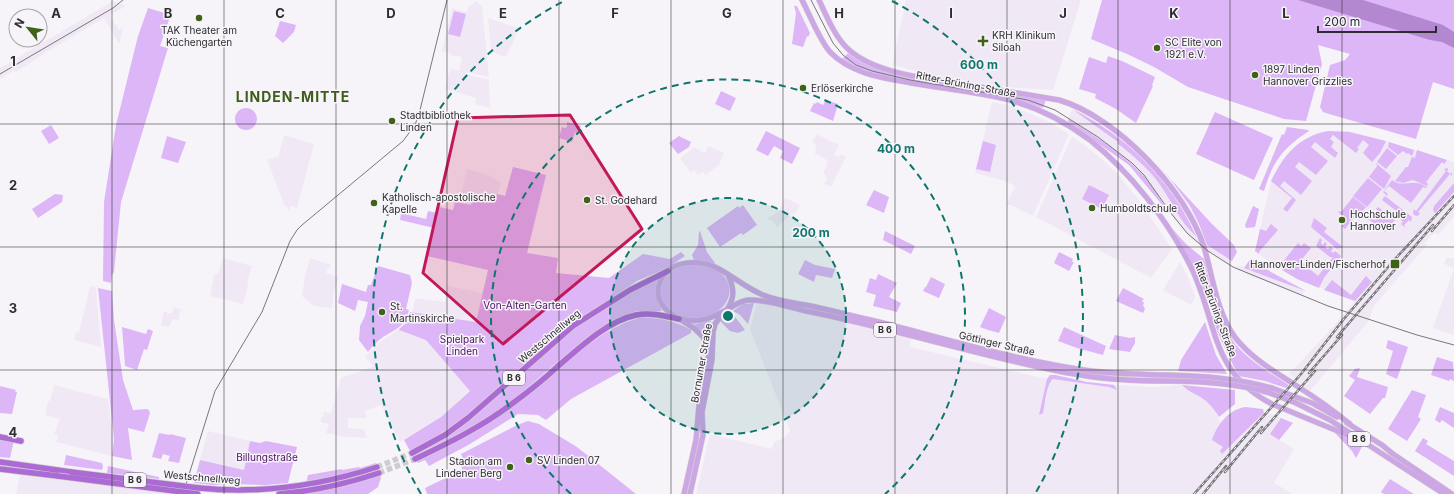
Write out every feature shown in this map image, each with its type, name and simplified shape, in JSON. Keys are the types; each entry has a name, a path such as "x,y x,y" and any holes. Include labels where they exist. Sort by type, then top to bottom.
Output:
{"highway":[{"name":"Westschnellweg","path":"668,271 630,290 573,326 468,418 413,456 449,443 493,418 532,388 576,350 616,323 641,314 654,314 679,319"},
{"path":"0,437 21,441"},
{"name":"Westschnellweg","path":"0,462 198,491 203,494"},
{"name":"Westschnellweg","path":"0,469 198,491 286,491 306,488 348,476 378,470"},
{"name":"Westschnellweg","path":"279,494 286,491"}],"main road":[{"name":"Ritter-Brüning-Straße","path":"802,0 829,51 838,59 854,68 884,78 998,98 1027,105 1046,113 1075,130 1102,150 1144,195 1173,235 1195,275 1206,304 1219,348 1228,366 1242,383 1272,404 1362,441"},
{"name":"Ritter-Brüning-Straße","path":"819,0 830,23 844,45 859,58 871,64 916,76 1059,100 1083,109 1118,133 1146,158 1166,180 1190,213 1204,247 1224,318 1240,342 1263,364 1332,409 1350,424"},
{"name":"B 6","path":"668,271 681,264 695,262 713,266 728,274"},
{"path":"668,271 659,285 658,292 660,301 665,308 679,319"},
{"path":"727,310 731,303 733,294 732,284 728,274"},
{"name":"Göttinger Straße","path":"728,274 751,289 771,298 880,322 947,341 1038,361 1088,370 1220,383 1271,390"},
{"name":"Göttinger Straße","path":"727,310 740,302 753,300 817,313 967,351 1059,371 1114,379 1167,378"},
{"name":"B 6","path":"679,319 700,321 727,310"},
{"name":"Bornumer Straße","path":"690,494 703,435 702,412 712,360 714,327 719,317 727,310"},
{"name":"Bornumer Straße","path":"679,319 703,336 707,344 709,354 699,406 696,440 684,494"},
{"name":"B 6","path":"1271,390 1312,403 1350,424 1452,494"},
{"name":"B 6","path":"1271,390 1320,414 1397,462 1444,494"}],"highlighted area":[{"path":"570,115 642,229 503,344 423,273 458,118"}],"shaded area":[{"name":"KRH Klinikum Siloah","path":"906,0 1081,0 1053,90 1016,88 987,84 930,75 892,65"},
{"path":"1298,0 1363,0 1443,25 1454,32 1454,48 1442,42 1430,40"},
{"path":"113,1 126,6 110,15 119,30 123,28 119,44 104,18 43,54 16,72 13,71 0,79 0,68 34,48 48,48 48,40"},
{"path":"476,1 482,6 489,77 466,72 465,74 489,80 490,108 475,104 476,98 445,89 450,69 459,71 462,57 450,55 450,53 442,51 452,8 467,12 468,7"},
{"path":"488,18 518,28 513,43 505,57 491,51"},
{"path":"992,102 1008,105 1031,114 1049,122 1069,134 1033,216 1010,205 1006,205 1015,186 1005,181 975,173"},
{"path":"1072,110 1089,120 1118,142 1117,143 1146,168 1159,183 1182,220 1192,232 1212,249 1232,261 1231,263 1228,264 1191,239 1134,167 1098,139 1068,119"},
{"name":"Hochschule Hannover","path":"1328,131 1349,131 1454,162 1454,217 1438,235 1434,233 1425,243 1427,245 1374,306 1368,322 1310,391 1289,374 1355,301 1297,279 1273,265 1255,251 1271,181 1282,160 1296,145 1317,133"},
{"path":"816,134 839,145 834,155 839,157 841,154 846,157 831,187 824,184 827,179 823,174 828,163 827,160 815,154 816,145 812,142"},
{"path":"284,135 314,144 297,208 291,206 289,212 287,206 285,207 267,160 275,157 278,158"},
{"name":"Humboldtschule","path":"1072,136 1097,155 1118,174 1139,200 1172,249 1151,278 1036,217"},
{"path":"708,146 724,153 719,165 706,176 703,172 698,175 694,170 691,173 680,158 693,147 705,153"},
{"path":"467,169 488,175 501,183 495,203 472,201 471,205 459,202"},
{"path":"785,198 800,205 795,214 789,216 777,227 771,219 769,220 768,218 779,211"},
{"path":"223,258 252,266 243,304 210,296 214,274 218,274"},
{"path":"310,258 331,265 327,269 326,273 339,277 334,291 332,308 314,306 302,296"},
{"path":"1446,258 1454,258 1454,268 1444,264"},
{"path":"1180,262 1188,277 1195,297 1191,305 1163,290"},
{"path":"1238,265 1304,290 1302,295 1248,275 1237,269"},
{"path":"1454,268 1454,335 1433,328"},
{"path":"90,286 96,287 101,347 74,340 76,332 79,333"},
{"path":"447,286 483,293 476,322 412,313 415,298 445,302"},
{"path":"757,302 911,338 910,347 1047,379 1050,375 1055,375 1087,382 1120,385 1154,387 1182,385 1189,392 1198,395 1214,409 1232,445 1266,412 1281,418 1270,434 1294,449 1274,483 1293,494 696,494 710,434 772,449 774,442 784,438 790,431 750,329"},
{"path":"174,307 182,310 179,313 178,321 173,319 169,327 161,325 164,311 167,312 167,314 172,313"},
{"path":"400,328 427,337 472,388 441,417 400,442 381,405 365,411 367,418 348,418 348,428 364,429 367,438 345,437 326,433 329,424 321,422 321,417 323,417 324,412 331,413 341,378 372,367 365,357 380,342"},
{"path":"54,385 108,399 113,439 112,456 56,442 58,436 54,434 60,419 45,415"},
{"path":"208,431 250,441 244,470 200,460"},
{"path":"20,475 129,488 168,494 16,494"}],"green space":[{"path":"1102,0 1454,0 1454,89 1433,82 1416,139 1329,114 1323,112 1320,107 1330,65 1345,60 1350,54 1318,45 1322,64 1306,121 1284,119 1188,87 1154,67 1091,39"},
{"path":"794,6 797,6 810,33 808,37 807,36 803,47 792,44 796,13"},
{"path":"148,8 168,14 169,20 160,46 168,48 121,202 114,272 111,283 103,281 104,202 116,125 138,36"},
{"path":"454,11 466,14 460,37 448,34"},
{"path":"280,21 296,25 294,32 283,43 275,36"},
{"path":"848,53 871,66 884,71 1046,100 1043,108 1007,97 878,74 859,68 842,59"},
{"path":"1108,56 1155,77 1153,86 1136,123 1116,109 1095,98 1096,94 1079,89 1089,57 1106,63"},
{"path":"721,91 736,98 730,111 715,104"},
{"path":"826,100 838,104 833,121 810,111 814,103 816,104 817,102 823,105"},
{"path":"246,108 254,111 257,119 254,127 246,130 238,127 235,119 238,111"},
{"path":"1072,109 1111,132 1129,146 1145,162 1174,197 1196,236 1185,224 1163,189 1144,166 1117,143 1118,142"},
{"path":"1215,112 1273,138 1254,180 1196,154"},
{"path":"1068,119 1107,144 1134,166 1156,192 1168,212 1129,165 1069,123"},
{"path":"567,122 581,126 578,133 575,132 572,142 559,138 562,127 567,127"},
{"path":"51,125 59,138 49,144 41,131"},
{"path":"1287,127 1309,131 1292,143 1280,156 1271,171 1264,191 1259,189 1282,134 1284,135"},
{"path":"766,131 800,148 792,164 780,158 783,151 774,146 768,156 756,150"},
{"path":"1328,131 1349,132 1386,141 1380,153 1372,162 1363,153 1369,145 1363,140 1357,148 1359,149 1356,153 1333,135 1330,139 1334,142 1331,147 1338,153 1335,158 1315,142 1311,147 1328,161 1316,175 1299,162 1295,167 1312,181 1301,195 1284,181 1280,186 1296,200 1287,212 1283,209 1292,198 1271,181 1281,163 1293,148 1308,138"},
{"path":"167,136 186,142 178,163 161,158"},
{"path":"679,136 691,142 689,147 678,154 669,143"},
{"path":"983,141 996,145 990,172 976,169"},
{"path":"1389,142 1414,150 1412,156 1403,151 1398,155 1388,147"},
{"path":"1387,148 1397,156 1386,169 1377,162"},
{"path":"1417,150 1447,160 1444,164 1442,162 1426,182 1428,184 1427,186 1413,180 1403,183 1395,181 1406,167 1408,167 1412,157 1415,158"},
{"path":"1154,161 1212,224 1234,245 1237,252 1232,261 1207,245 1190,206 1171,180"},
{"path":"1376,163 1391,176 1384,189 1369,177 1377,166"},
{"name":"Von-Alten-Garten","path":"513,167 546,175 527,253 558,258 556,273 609,278 643,254 670,259 681,252 685,256 667,268 637,281 557,335 461,420 431,440 410,451 404,440 441,417 470,391 426,340 399,330 407,322 410,312 476,322 488,270 427,256 434,228 400,220 401,213 426,219 428,211 437,213 439,207 453,210 455,202 471,205 472,201 495,203 497,194 505,196"},
{"path":"1447,168 1447,171 1450,174 1418,212 1420,214 1417,216 1414,215 1414,209 1416,211 1446,171 1444,169"},
{"path":"1368,178 1382,189 1367,207 1353,196"},
{"path":"1392,180 1400,183 1422,184 1427,187 1423,187 1411,203 1389,186 1384,191 1388,194 1387,196 1383,192"},
{"path":"1454,183 1454,192 1435,213 1433,210 1434,206"},
{"path":"1089,185 1109,195 1102,209 1082,199"},
{"path":"874,190 889,197 884,213 866,205"},
{"path":"55,194 63,195 62,202 38,218 32,209"},
{"path":"1385,196 1412,217 1411,222 1409,220 1404,225 1406,228 1401,224 1403,222 1401,220 1403,216 1382,200"},
{"path":"1353,197 1366,207 1345,229 1341,226 1346,219 1338,211 1341,212"},
{"path":"743,205 757,225 743,235 741,233 720,247 707,228 738,206 739,208"},
{"path":"1253,206 1259,209 1255,227 1246,228 1245,225"},
{"path":"1378,207 1395,220 1385,232 1368,219 1370,216 1375,220 1379,218 1380,214 1376,209"},
{"path":"1314,218 1327,228 1324,232 1343,247 1337,249 1311,227"},
{"path":"1168,224 1186,244 1204,259 1212,292 1208,300 1193,265"},
{"path":"1271,224 1278,230 1259,252 1259,254 1255,251 1260,229 1266,231"},
{"path":"700,231 707,252 715,263 714,264 694,260 692,255 698,245"},
{"path":"885,231 915,246 911,254 883,240"},
{"path":"1320,238 1323,245 1325,242 1327,244 1325,247 1328,249 1330,246 1333,249 1331,251 1333,253 1335,251 1341,256 1324,278 1319,288 1297,279 1282,270 1283,268 1281,264 1298,243 1301,246 1304,243 1311,248 1302,259 1299,260 1318,276 1333,257 1330,257 1316,246"},
{"path":"1059,252 1073,259 1072,262 1074,262 1069,271 1054,263"},
{"path":"1251,258 1271,272 1306,291 1244,268"},
{"path":"805,260 815,265 835,269 832,278 816,275 814,282 798,274"},
{"path":"697,264 714,269 721,273 730,289 727,301 718,311 704,318 696,319 674,313 663,302 660,292 663,282 670,273 679,267"},
{"path":"378,266 410,275 412,283 406,309 409,310 401,325 379,340 368,352 359,340 360,326 365,316 368,302 358,300 355,311 338,303 342,284 366,292 368,285 371,285"},
{"path":"878,274 897,283 889,297 901,303 897,312 873,306 876,295 866,292 870,278 876,280"},
{"path":"1366,276 1372,282 1355,301 1324,290 1332,280 1351,295"},
{"path":"660,277 656,294 662,309 661,311 637,311 617,318 586,338 520,394 494,413 459,434 416,455 449,436 472,419 579,324 636,289"},
{"path":"931,277 945,284 939,298 923,291"},
{"path":"98,288 112,291 114,320 123,380 133,410 148,409 150,413 144,432 128,428 132,460 112,456 114,439"},
{"path":"1123,288 1144,299 1142,301 1145,309 1143,313 1116,301"},
{"path":"754,303 748,324 739,314 733,311 743,304"},
{"path":"989,308 1006,317 999,333 980,327"},
{"path":"1217,309 1223,323 1236,345 1254,362 1289,385 1286,388 1265,381 1239,376 1224,347 1212,317"},
{"path":"729,313 736,318 745,330 738,333 730,331 720,321"},
{"path":"639,318 653,318 673,322 691,330 691,333 571,399 546,420 538,415 518,414 470,444 429,466 425,460 418,463 417,461 467,436 495,419 564,363 599,337 628,321"},
{"path":"710,321 712,324 710,331 711,343 703,332 692,325"},
{"path":"1205,322 1216,355 1227,374 1178,371 1181,360"},
{"path":"122,327 146,334 148,329 153,331 147,350 144,349 137,370 125,366"},
{"path":"1064,327 1106,346 1103,355 1058,341"},
{"path":"1115,335 1130,338 1135,337 1135,343 1130,352 1109,349"},
{"path":"1388,340 1408,347 1397,379 1386,374 1393,351 1386,348"},
{"path":"1437,357 1453,362 1454,381 1450,379 1449,381 1431,375"},
{"path":"1360,368 1357,377 1388,387 1385,398 1383,398 1370,414 1344,396 1355,380 1349,376 1354,369"},
{"path":"1050,375 1087,382 1114,385 1117,390 1109,387 1053,379 1047,390 1043,413 1039,415 1047,379"},
{"path":"1182,385 1235,390 1235,404 1219,417 1215,410 1207,402 1187,390"},
{"path":"0,386 16,390 15,392 17,392 12,414 0,413"},
{"path":"1412,390 1426,395 1418,417 1421,419 1407,441 1388,429"},
{"path":"1245,407 1263,409 1264,413 1222,454 1220,451 1223,447 1212,440 1214,434 1228,415 1233,411"},
{"path":"1440,407 1454,413 1454,428 1442,420 1440,423 1435,420"},
{"path":"1281,418 1293,423 1279,440 1270,434"},
{"name":"SV Linden 07","path":"528,421 539,424 577,447 636,494 427,494 425,488 462,470 461,463 464,461 461,454 517,425"},
{"path":"1334,432 1363,445 1356,458 1352,451"},
{"path":"159,433 186,438 179,463 168,461 170,456 163,454 161,459 152,457"},
{"path":"0,436 14,440 10,458 0,457"},
{"path":"1423,438 1428,441 1426,444 1454,461 1454,476 1415,451"},
{"name":"Billungstraße","path":"250,441 260,443 266,441 297,447 288,483 265,485 213,485 194,483 200,460 244,470"},
{"path":"66,455 102,463 102,470 64,465"},
{"path":"376,463 381,478 378,487 368,494 304,494 308,475 342,469 360,468"},
{"path":"108,466 159,477 159,479 107,473"},
{"path":"1390,479 1414,494 1384,494 1381,492"}],"tunnel":[{"path":"377,467 412,453"},
{"path":"379,473 415,459"}],"tram line":[{"path":"0,74 113,8 123,0"},
{"path":"183,494 215,391 262,312 290,241 302,225 403,141 415,125 447,0"},
{"path":"811,0 833,43 843,55 856,65 872,71 910,80 1028,100 1055,110 1098,137 1132,163 1144,175 1187,233 1208,251 1233,267 1328,306 1417,335 1454,345"}],"railway":[{"path":"1194,494 1301,374 1343,320 1395,259 1454,196"},
{"path":"1432,231 1454,205"},
{"path":"1337,337 1433,225"},
{"path":"1309,373 1342,335"},
{"path":"1261,433 1315,371"},
{"path":"1225,472 1262,427"},
{"path":"1203,494 1226,466"}],"place":[{"name":"TAK Theater am Küchengarten","path":"199,18"},
{"name":"KRH Klinikum Siloah","path":"983,41"},
{"name":"SC Elite von 1921 e.V.","path":"1157,48"},
{"name":"1897 Linden Hannover Grizzlies","path":"1255,75"},
{"name":"Erlöserkirche","path":"803,88"},
{"name":"Stadtbibliothek Linden","path":"392,121"},
{"name":"St. Godehard","path":"587,200"},
{"name":"Katholisch-apostolische Kapelle","path":"374,203"},
{"name":"Humboldtschule","path":"1092,208"},
{"name":"Hochschule Hannover","path":"1342,220"},
{"name":"Hannover-Linden/Fischerhof","path":"1395,264"},
{"name":"St. Martinskirche","path":"382,312"},
{"name":"SV Linden 07","path":"529,460"},
{"name":"Stadion am Lindener Berg","path":"510,467"}],"district":[{"name":"LINDEN-MITTE","path":"293,97"}],"park label":[{"name":"Spielpark Linden","path":"462,344"}]}
